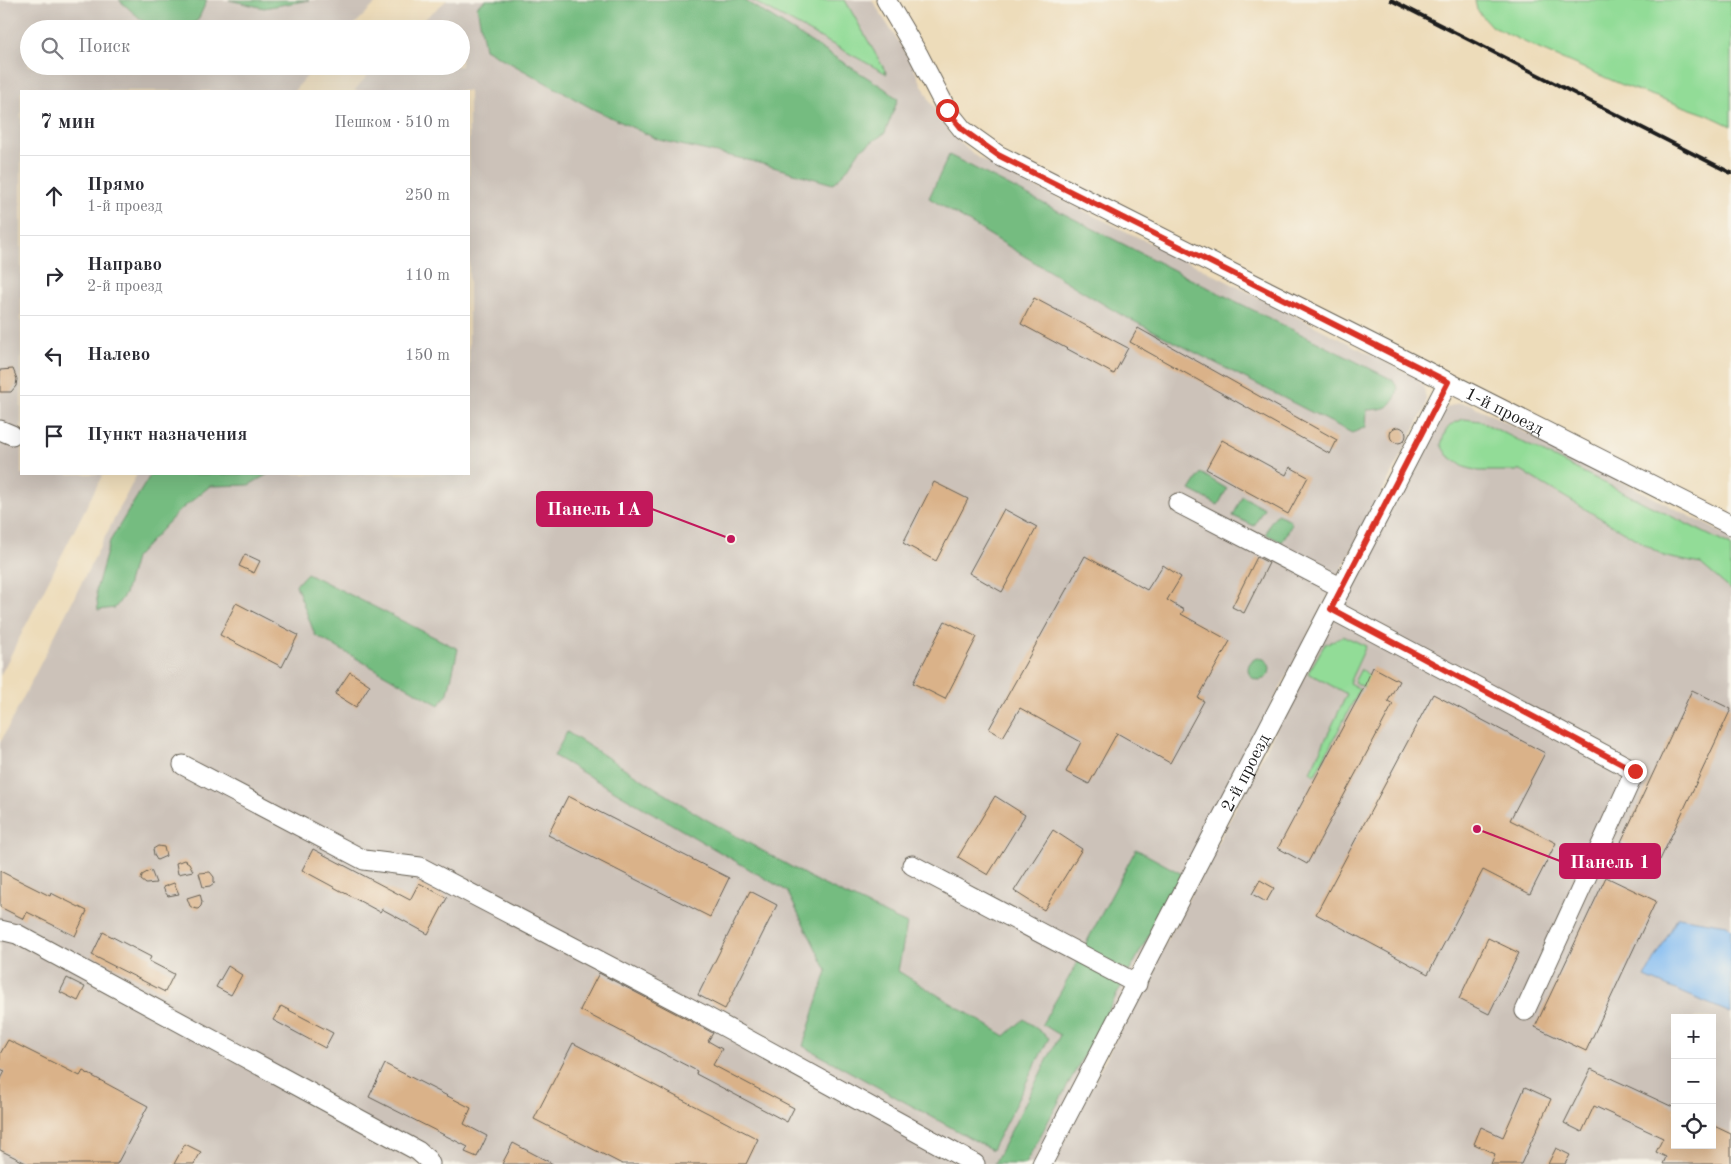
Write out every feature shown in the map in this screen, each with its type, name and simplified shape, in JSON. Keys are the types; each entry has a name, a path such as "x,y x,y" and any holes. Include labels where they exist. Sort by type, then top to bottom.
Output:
{"street":[{"name":"1-й проезд","path":"886,0 918,54 947,110 963,130 998,155 1731,525"},
{"name":"2-й проезд","path":"1042,1164 1448,382"},
{"path":"1178,503 1342,588"},
{"path":"1331,609 1635,771 1525,1011"},
{"path":"183,766 364,860 420,867 705,1016 975,1164"},
{"path":"912,865 1137,984"},
{"path":"0,930 17,934 418,1151 430,1164"}],"shaded area":[{"path":"0,0 379,0 359,20 20,20 20,75 308,75 295,90 20,90 20,475 102,475 0,676"},
{"path":"447,0 872,0 910,60 931,103 950,134 974,155 1008,174 1185,260 1415,377 1424,387 1425,409 1034,1164 0,1164 0,743 136,475 470,475 470,90 355,90 368,75 470,75 470,20 424,20"},
{"path":"1458,403 1470,404 1731,537 1731,1164 1051,1164 1439,415 1448,407"}],"green space":[{"path":"119,0 207,0 198,20 142,20"},
{"path":"229,0 309,0 264,8"},
{"path":"486,0 744,0 884,88 898,99 885,133 860,150 846,171 833,184 752,161 659,140 593,109 485,49 477,6"},
{"path":"751,0 845,0 887,74"},
{"path":"1475,0 1731,0 1731,126 1708,115 1625,86 1491,26 1477,10"},
{"path":"949,155 1393,380 1398,389 1394,401 1387,407 1367,410 1366,427 1352,433 1118,313 929,198"},
{"path":"1464,419 1480,421 1731,546 1731,590 1701,564 1666,557 1521,471 1479,471 1464,467 1447,455 1441,445 1448,428"},
{"path":"1201,473 1227,489 1218,505 1190,490"},
{"path":"150,475 266,475 249,485 210,486 178,512 135,558 125,594 115,608 98,610 96,590 110,541"},
{"path":"1242,496 1264,508 1254,526 1233,516"},
{"path":"1277,514 1289,519 1292,524 1282,542 1266,534 1270,523"},
{"path":"307,573 458,649 448,693 439,705 315,635 296,585"},
{"path":"1344,636 1366,646 1349,683 1360,689 1315,775 1310,772 1347,694 1308,673 1325,644"},
{"path":"1259,658 1267,661 1270,669 1267,677 1259,680 1251,677 1248,669 1251,661"},
{"path":"1361,669 1370,677 1386,698 1354,682"},
{"path":"567,732 702,817 820,883 907,924 898,971 1005,1036 1024,1019 1049,1038 992,1150 803,1046 827,971 787,891 554,756"},
{"path":"1136,849 1182,874 1129,972 1084,947"},
{"path":"1079,960 1122,985 1025,1164 994,1164 1060,1035 1042,1024"}],"water":[{"path":"1678,917 1727,925 1731,929 1731,1013 1645,977"}],"building":[{"path":"1034,298 1128,348 1114,374 1021,324"},
{"path":"1138,328 1337,440 1330,454 1130,342"},
{"path":"13,369 17,379 16,386 11,392 0,392 0,370"},
{"path":"1395,427 1401,427 1406,432 1404,441 1395,443 1390,438 1390,432"},
{"path":"1222,440 1286,475 1290,467 1308,477 1288,514 1206,469"},
{"path":"934,482 968,499 936,561 903,543"},
{"path":"1004,509 1037,527 1002,592 969,573"},
{"path":"245,554 260,561 254,573 239,566"},
{"path":"1085,556 1147,590 1163,565 1181,577 1167,600 1184,610 1181,614 1230,641 1198,698 1204,701 1170,763 1117,733 1089,784 1066,772 1081,742 1020,708 1003,737 989,729"},
{"path":"1257,557 1269,563 1244,613 1232,607"},
{"path":"236,603 298,635 282,667 220,635"},
{"path":"945,621 977,637 945,699 913,683"},
{"path":"1373,667 1399,681 1388,701 1393,704 1307,864 1278,848"},
{"path":"350,672 370,685 356,707 335,694"},
{"path":"1692,690 1731,709 1660,860 1621,842"},
{"path":"1433,694 1545,753 1510,820 1556,843 1530,894 1483,870 1428,974 1316,914"},
{"path":"568,796 729,878 710,917 548,835"},
{"path":"995,796 1025,815 988,875 958,857"},
{"path":"1053,830 1082,849 1044,910 1014,891"},
{"path":"158,846 164,847 166,856 157,860 153,849"},
{"path":"313,849 410,900 419,883 447,898 428,934 382,909 380,912 302,870"},
{"path":"184,860 189,863 193,871 178,874 176,863"},
{"path":"151,870 156,883 146,884 141,880 142,875"},
{"path":"0,871 50,896 51,893 87,911 75,936 27,912 24,919 0,907"},
{"path":"210,872 214,877 214,883 203,887 199,873"},
{"path":"1606,877 1656,901 1586,1051 1535,1027"},
{"path":"1260,880 1274,888 1266,902 1252,894"},
{"path":"174,883 179,894 168,896 163,887"},
{"path":"750,891 777,905 725,1009 698,995"},
{"path":"200,894 201,906 198,909 193,908 190,906 187,898"},
{"path":"103,932 151,957 149,961 174,974 165,992 92,955"},
{"path":"1488,938 1519,953 1489,1014 1459,999"},
{"path":"228,966 242,975 231,995 216,987"},
{"path":"599,973 713,1033 708,1041 722,1049 713,1065 794,1108 787,1122 696,1074 697,1071 580,1010"},
{"path":"67,978 85,987 78,1001 60,992"},
{"path":"281,1006 333,1033 325,1048 273,1020"},
{"path":"8,1040 80,1076 83,1071 148,1106 117,1164 28,1164 0,1150 0,1081 5,1071 0,1069 0,1054"},
{"path":"573,1043 758,1139 746,1164 622,1164 534,1119"},
{"path":"385,1064 471,1108 464,1124 487,1136 477,1157 465,1152 468,1147 369,1097"},
{"path":"1591,1069 1671,1106 1671,1149 1716,1149 1716,1127 1731,1134 1731,1164 1663,1164 1666,1157 1656,1152 1663,1138 1594,1106 1582,1132 1564,1123"},
{"path":"1525,1087 1551,1099 1521,1164 1491,1164 1495,1154 1474,1144 1481,1127 1503,1137"},
{"path":"513,1143 553,1164 502,1164"},
{"path":"185,1144 201,1152 194,1164 174,1164"},
{"path":"1556,1148 1570,1155 1565,1164 1548,1164"}],"railway":[{"path":"1391,0 1731,173"}],"place":[{"name":"Панель 1А","path":"731,539"},
{"name":"Панель 1","path":"1477,829"}],"route":[{"path":"947,110 963,130 998,155 1448,382 1331,609 1635,771"}]}
